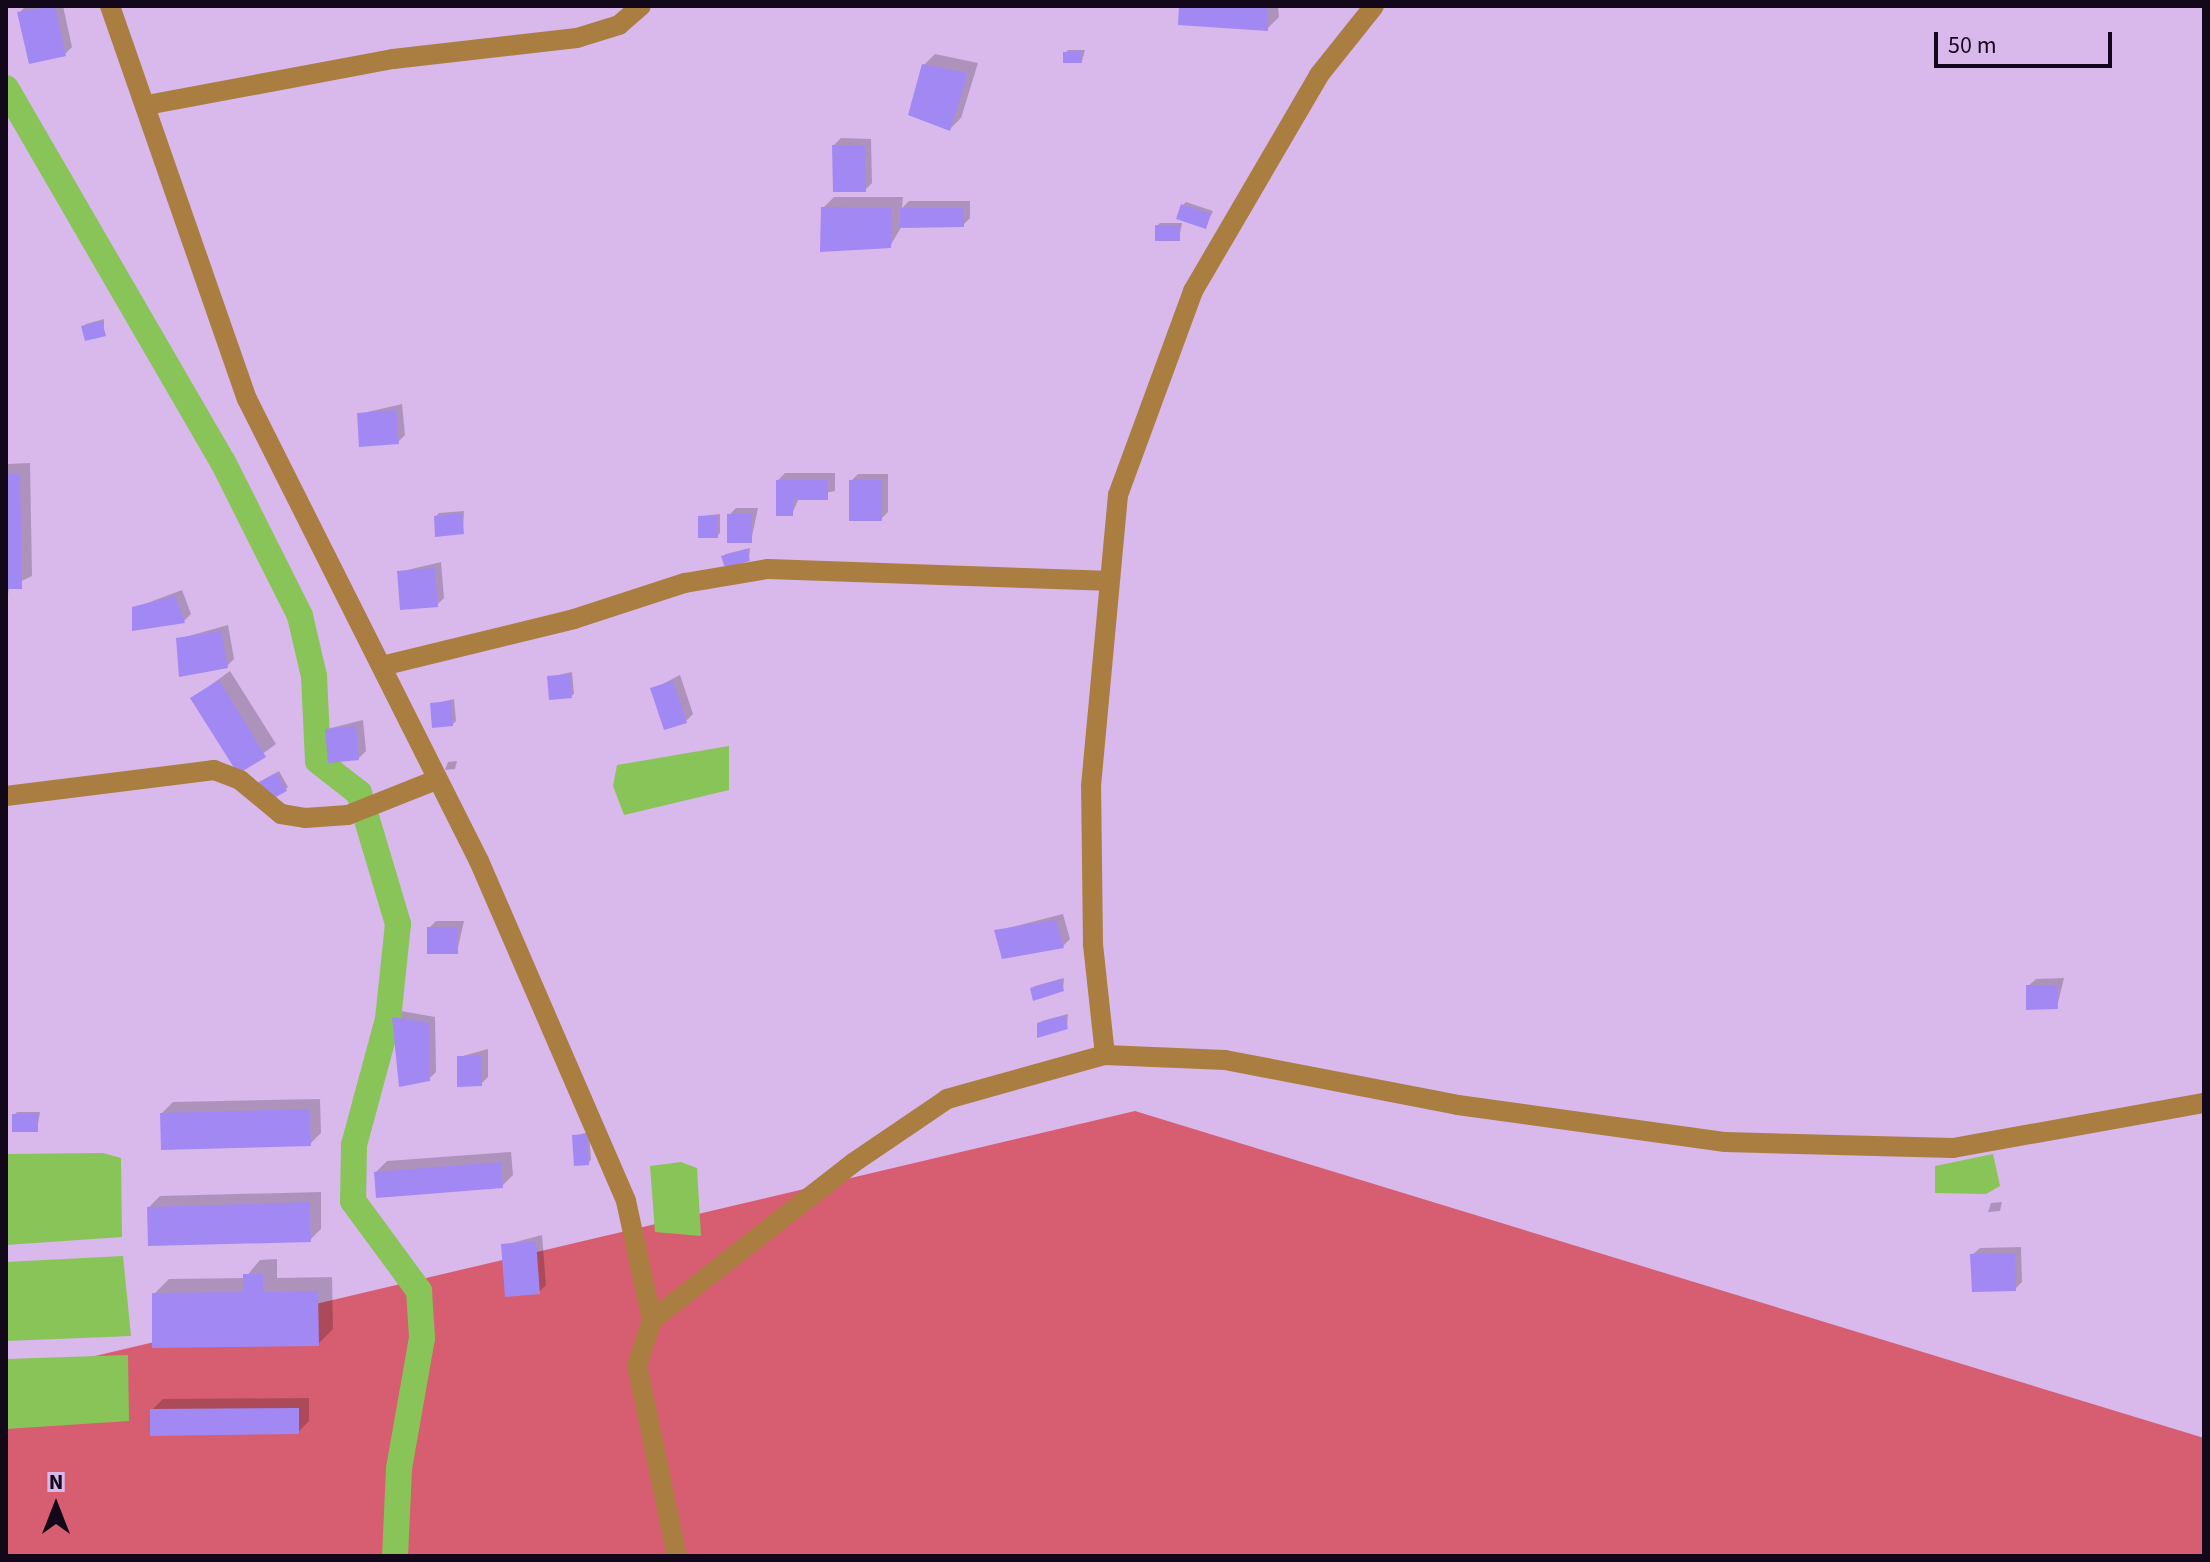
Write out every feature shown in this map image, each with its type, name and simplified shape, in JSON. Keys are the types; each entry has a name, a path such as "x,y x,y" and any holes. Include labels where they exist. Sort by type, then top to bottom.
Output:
{"street":[{"path":"110,6 247,399 386,665 436,780 479,861 626,1201 652,1320 637,1365 677,1556"},
{"path":"147,105 393,59 577,38 619,25 641,6"},
{"path":"1105,1055 1093,944 1091,786 1106,581 1118,495 1193,291 1319,75 1374,6"},
{"path":"386,665 574,619 685,583 768,569 1106,581"},
{"path":"6,796 214,770 240,780 281,814 305,818 348,815 436,780"},
{"path":"652,1320 853,1163 947,1099 1105,1055 1225,1060 1458,1105 1725,1142 1953,1148 2204,1103"}],"shaded area":[{"path":"729,746 729,790 624,815 613,786 617,765"},
{"path":"1135,1111 2204,1438 2204,1556 6,1556 6,1377"},
{"path":"103,1153 121,1158 122,1237 6,1245 6,1154"},
{"path":"1993,1154 2000,1186 1986,1194 1935,1193 1935,1166"},
{"path":"681,1162 697,1168 701,1236 655,1232 650,1166"},
{"path":"123,1256 131,1336 6,1341 6,1262"},
{"path":"128,1355 129,1421 6,1429 6,1359"}],"building":[{"path":"55,6 66,56 29,64 17,12"},
{"path":"1179,6 1267,6 1268,31 1178,25"},
{"path":"1063,52 1082,52 1082,63 1063,63"},
{"path":"922,64 968,73 950,131 908,115"},
{"path":"832,145 865,145 866,192 833,192"},
{"path":"1181,204 1211,214 1206,229 1176,219"},
{"path":"821,207 892,208 891,248 820,252"},
{"path":"900,208 964,208 964,227 900,228"},
{"path":"1155,225 1180,225 1180,241 1155,241"},
{"path":"102,321 106,336 85,341 81,326"},
{"path":"396,410 399,444 359,447 357,413"},
{"path":"6,474 20,474 22,589 6,589"},
{"path":"776,480 828,480 828,500 793,500 793,516 776,516"},
{"path":"849,480 882,480 882,521 849,521"},
{"path":"462,513 464,534 435,537 434,516"},
{"path":"727,514 752,514 752,543 727,543"},
{"path":"698,516 718,516 718,538 698,538"},
{"path":"747,549 750,561 725,568 721,556"},
{"path":"435,568 438,607 400,610 397,571"},
{"path":"175,596 185,623 132,631 132,607"},
{"path":"221,631 228,668 179,677 176,638"},
{"path":"570,674 572,698 549,700 547,676"},
{"path":"219,680 266,757 238,774 190,698"},
{"path":"673,681 687,723 664,730 650,688"},
{"path":"451,701 453,726 432,728 430,703"},
{"path":"356,726 359,760 328,763 325,729"},
{"path":"276,773 287,791 268,801 257,783"},
{"path":"1056,920 1064,948 1002,959 994,930"},
{"path":"427,927 458,927 458,954 427,954"},
{"path":"1061,979 1064,991 1033,1001 1030,988"},
{"path":"2026,985 2057,985 2058,1009 2026,1010"},
{"path":"1065,1015 1068,1029 1037,1038 1037,1023"},
{"path":"392,1017 429,1023 430,1081 399,1087"},
{"path":"457,1056 481,1056 482,1086 457,1087"},
{"path":"310,1109 311,1146 161,1150 160,1113"},
{"path":"12,1114 38,1114 38,1132 12,1132"},
{"path":"587,1134 589,1165 574,1166 572,1135"},
{"path":"501,1162 503,1188 376,1198 374,1172"},
{"path":"310,1202 311,1242 148,1246 147,1207"},
{"path":"536,1241 540,1294 505,1297 501,1244"},
{"path":"2015,1253 2016,1291 1972,1292 1970,1254"},
{"path":"243,1274 263,1274 263,1292 318,1291 319,1346 152,1348 152,1293 243,1292"},
{"path":"299,1408 299,1434 150,1436 150,1409"}],"waterway":[{"path":"6,88 223,462 300,616 314,676 318,761 359,793 398,924 388,1019 354,1145 353,1201 419,1291 422,1338 399,1469 395,1556"}]}
